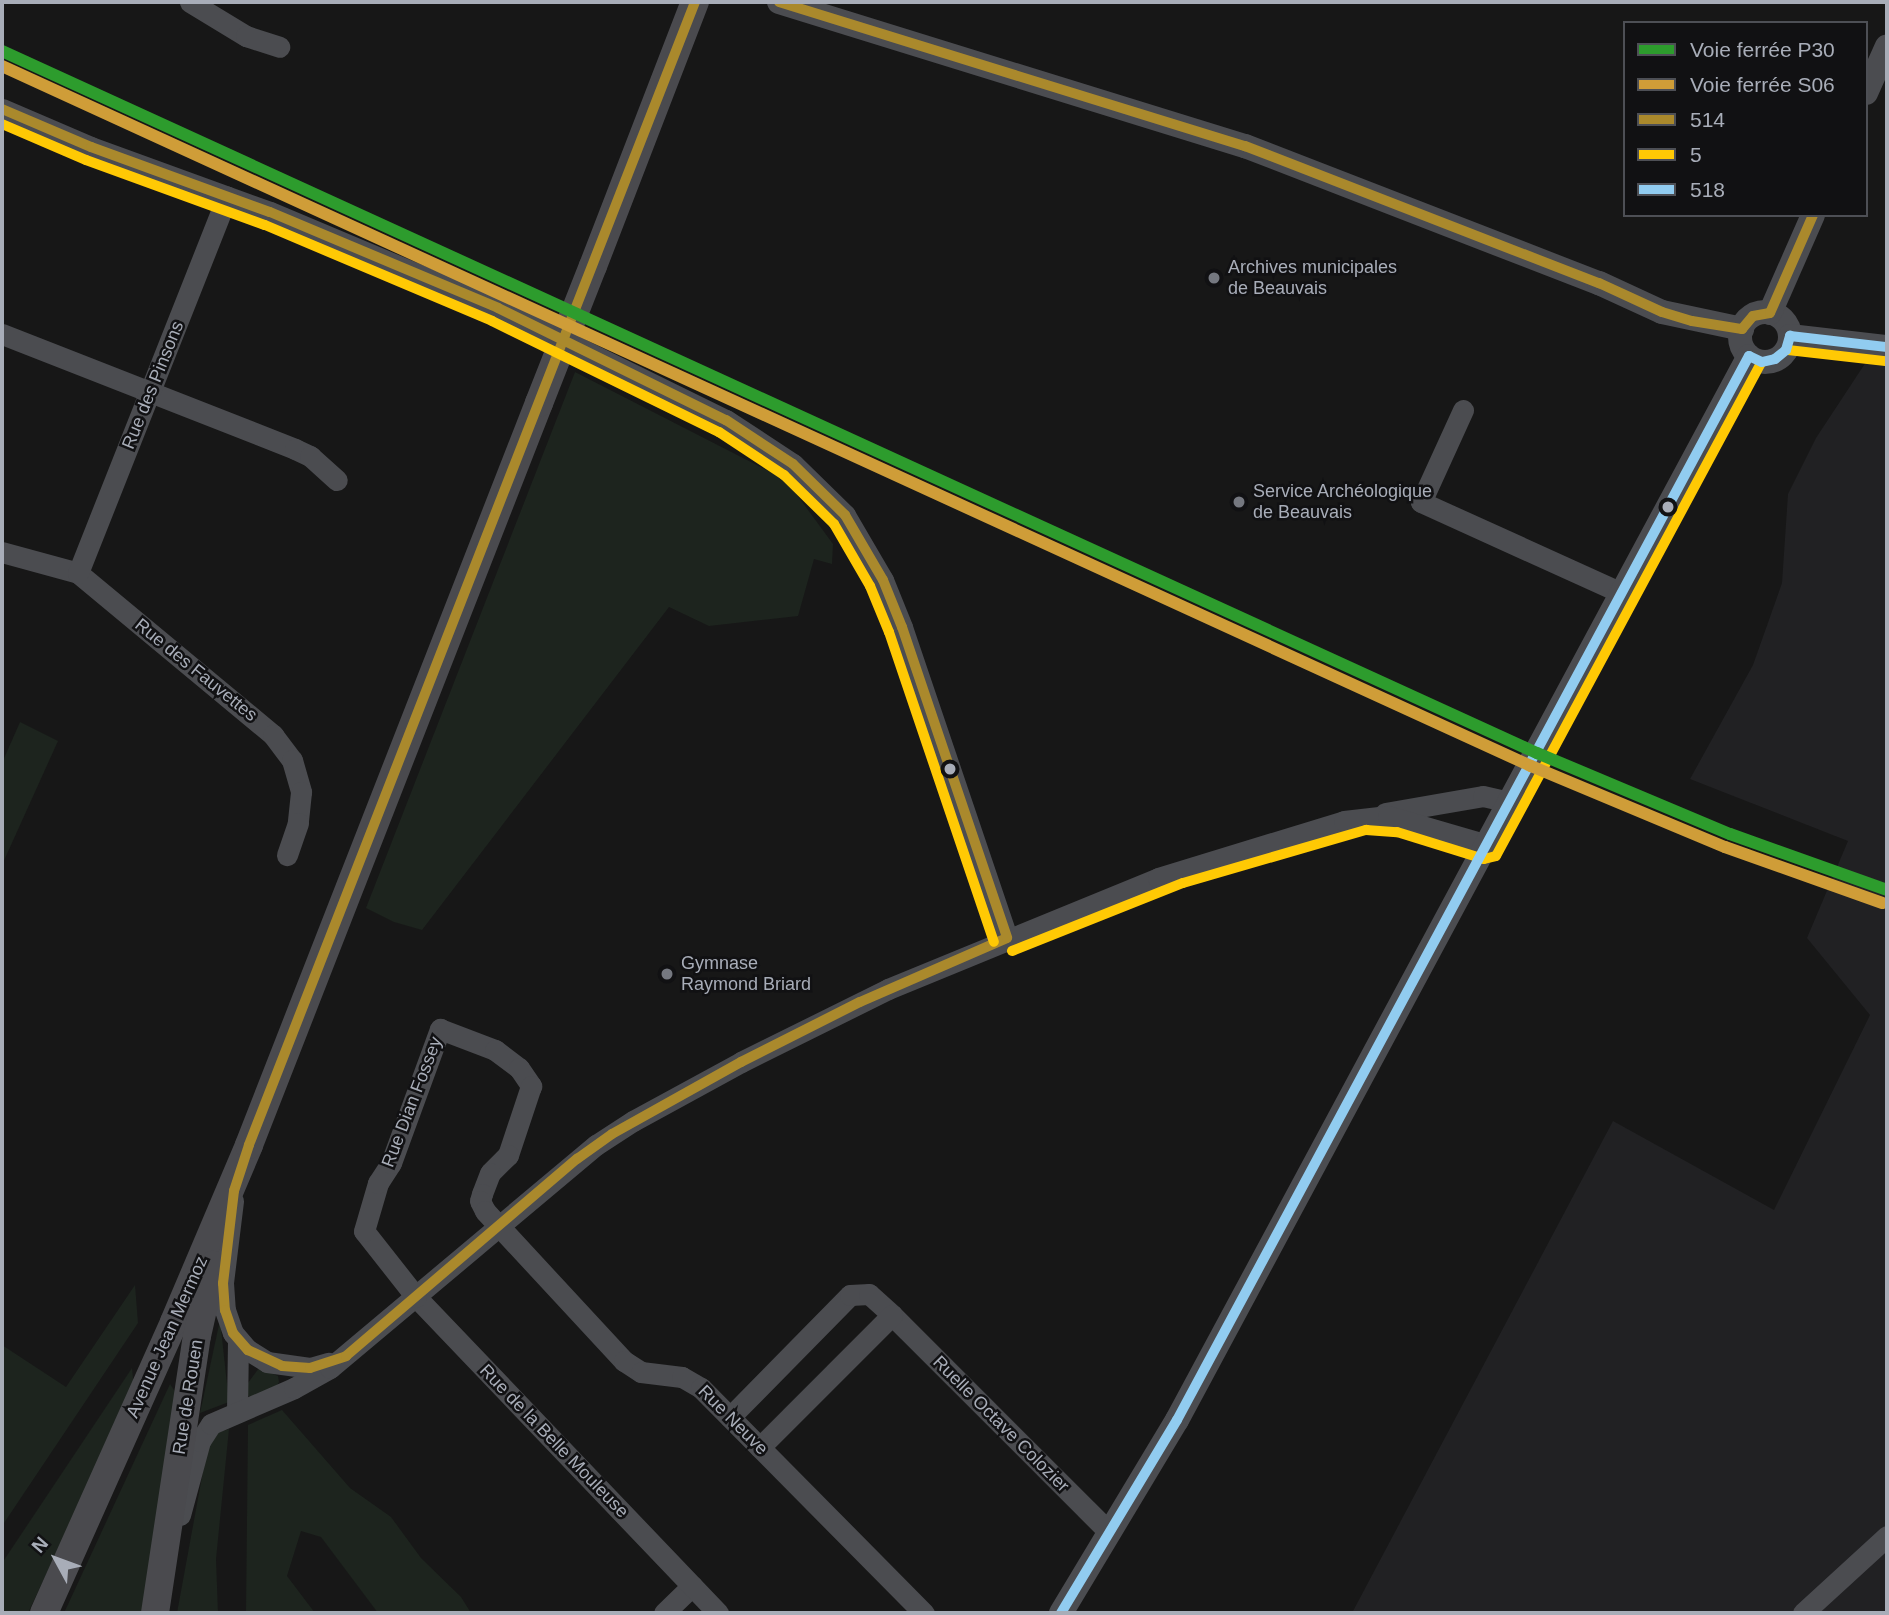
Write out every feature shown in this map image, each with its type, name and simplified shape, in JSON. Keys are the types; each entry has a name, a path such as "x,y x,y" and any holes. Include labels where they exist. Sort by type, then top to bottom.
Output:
{"main road":[{"name":"Avenue Jean Mermoz","path":"44,1613 174,1322 248,1145 693,8"},
{"name":"Rue de Rouen","path":"155,1613 198,1327 248,1145"}],"street":[{"path":"190,2 219,10 246,36 279,47"},
{"path":"779,2 1245,146 1599,283 1662,312 1742,329"},
{"path":"1875,87 1887,46"},
{"path":"2,109 91,147 228,196 447,286 600,356 749,433 813,481 857,533 893,602 1007,938"},
{"name":"Rue des Pinsons","path":"78,573 228,196"},
{"path":"1770,313 1812,217"},
{"path":"1770,313 1784,321 1790,337 1786,350 1773,360 1762,362 1749,356 1741,344 1742,329 1753,316 1770,313"},
{"path":"2,334 303,453 337,480"},
{"path":"1790,337 1887,347"},
{"path":"1061,1613 1177,1420 1749,356"},
{"path":"1463,410 1421,502 1622,593"},
{"name":"Rue des Fauvettes","path":"2,552 78,573 257,720 284,747 295,767 301,792 298,823 287,855"},
{"path":"162,1563 181,1511 200,1441 211,1424 294,1388 346,1356 577,1159 633,1121 860,1002 1007,938 1188,867 1344,821 1483,796 1510,802"},
{"path":"1377,815 1410,821 1487,845"},
{"name":"Rue Dian Fossey","path":"416,1297 366,1234 363,1226 378,1184 391,1164 440,1029 495,1050 519,1068 530,1082 530,1095 508,1154 490,1173 481,1198 482,1208 499,1226"},
{"path":"234,1191 223,1296 229,1322 238,1340 256,1356 282,1366 310,1368 346,1356"},
{"name":"Rue Neuve","path":"499,1226 632,1368 692,1380 924,1613"},
{"name":"Ruelle Octave Colozier","path":"730,1417 850,1295 869,1294 1110,1533"},
{"name":"Rue de la Belle Mouleuse","path":"416,1297 718,1613"},
{"path":"760,1447 892,1315"},
{"path":"237,1412 238,1340"},
{"path":"1803,1613 1887,1536"},
{"path":"664,1613 692,1586"}],"shaded area":[{"path":"1868,359 1887,360 1887,1613 1352,1613 1613,1121 1774,1210 1870,1015 1807,938 1848,841 1690,779 1753,665 1782,583 1788,494 1816,438"},
{"path":"575,372 786,480 833,544 832,564 814,559 798,616 709,626 669,607 422,930 394,922 366,908"},
{"path":"20,722 58,741 2,865 2,763"},
{"path":"135,1285 138,1323 2,1526 2,1345 66,1387"},
{"path":"220,1320 229,1402 200,1413"},
{"path":"132,1368 134,1389 28,1613 2,1613 2,1563"},
{"path":"259,1368 278,1376 279,1382 275,1389 254,1398 246,1395 245,1387"},
{"path":"170,1384 176,1393 142,1613 64,1613"},
{"path":"282,1410 350,1488 391,1517 421,1558 461,1597 471,1613 378,1613 321,1537 301,1531 287,1576 315,1613 246,1613 248,1425"},
{"path":"229,1429 216,1559 218,1613 177,1613 208,1444 219,1432"}],"rail line":[{"name":"P30","path":"2,51 1537,753 1730,834 1887,890"},
{"name":"S06","path":"2,66 1531,766 1725,847 1882,903"}],"transit line":[{"name":"514","path":"695,2 249,1145 234,1191 223,1283 225,1310 233,1333 248,1350 282,1366 310,1368 346,1356 577,1159 612,1134 741,1062 860,1002 1007,938"},
{"name":"514","path":"779,2 1245,146 1599,283 1662,312 1692,321 1742,329 1753,316 1770,313 1812,217"},
{"name":"514","path":"2,109 91,147 270,212 498,308 726,420 793,464 845,515 883,580 902,627 1007,938"},
{"name":"5","path":"2,124 86,160 265,225 492,321 719,432 784,475 834,524 870,586 889,632 994,942"},
{"name":"518","path":"1061,1613 1177,1420 1749,356 1762,362 1775,359 1786,350 1790,336 1887,347"},
{"name":"5","path":"1788,350 1885,361"},
{"name":"5","path":"1012,951 1183,883 1366,830 1397,832 1484,859 1496,856 1761,363"}],"place":[{"name":"Archives municipales de Beauvais","path":"1214,278"},
{"name":"Service Archéologique de Beauvais","path":"1239,502"},
{"name":"Gymnase Raymond Briard","path":"667,974"}]}
